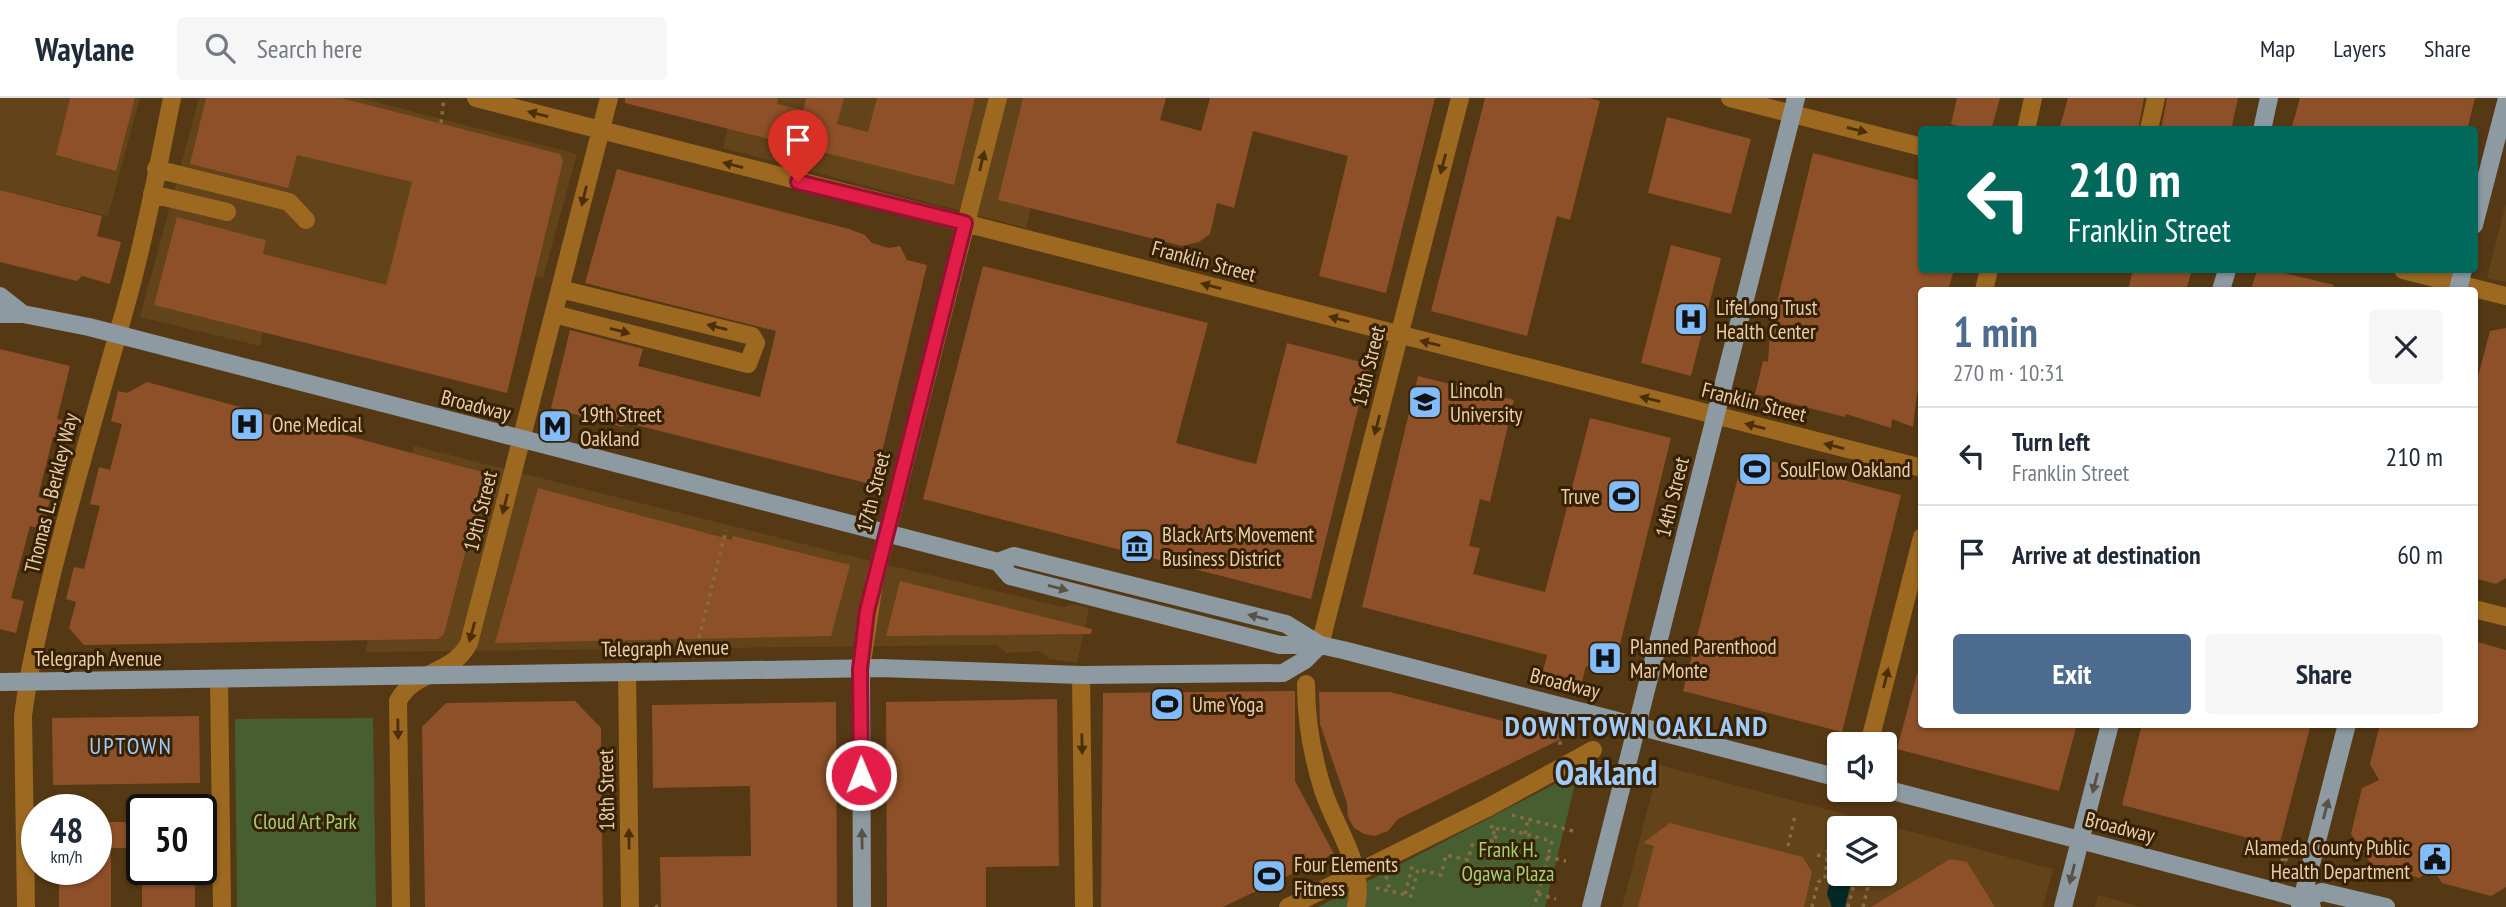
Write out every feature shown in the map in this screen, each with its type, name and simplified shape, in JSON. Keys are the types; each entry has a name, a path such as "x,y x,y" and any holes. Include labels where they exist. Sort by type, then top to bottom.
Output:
{"main road":[{"path":"2263,126 2270,98"},
{"path":"2478,210 2506,102"},
{"name":"14th Street","path":"1591,907 1794,106"},
{"name":"Broadway","path":"0,296 23,314"},
{"name":"Broadway","path":"0,314 23,314 117,334 998,562 1010,576 1280,645 1320,645 1827,775"},
{"name":"Telegraph Avenue","path":"0,682 860,669 1059,672 1082,676 1283,673 1305,660 1320,645"},
{"name":"17th Street","path":"860,669 862,907"},
{"path":"2063,907 2109,728"},
{"path":"2305,904 2346,728"},
{"name":"Broadway","path":"1897,792 2305,904 2322,892 2386,907"}],"street":[{"name":"Thomas L. Berkley Way","path":"26,907 23,716 28,681 149,217 156,169 172,98"},
{"name":"Franklin Street","path":"476,98 1918,467"},
{"name":"19th Street","path":"401,907 398,701 409,685 457,660 469,643 609,98"},
{"name":"17th Street","path":"860,669 867,611 998,98"},
{"name":"15th Street","path":"1320,645 1461,98"},
{"path":"1730,98 1794,106 1918,146"},
{"path":"2026,126 2034,98"},
{"path":"2149,126 2156,98"},
{"path":"156,169 289,202 306,220"},
{"path":"152,194 227,212"},
{"path":"2419,273 2460,281 2506,296"},
{"path":"554,314 748,364 757,343 752,336 560,289"},
{"path":"1872,732 1918,553"},
{"path":"2478,610 2506,617"},
{"name":"18th Street","path":"627,672 630,907"},
{"path":"1082,676 1084,907"},
{"path":"219,680 222,907"},
{"path":"1306,684 1308,722 1316,765 1329,807 1358,872 1356,907"},
{"path":"1288,907 1583,758"}],"path":[{"path":"441,123 444,98"},
{"path":"697,646 726,530"},
{"path":"1487,808 1573,831"},
{"path":"1788,846 1795,816"},
{"path":"1525,834 1528,819"},
{"path":"1473,842 1493,848 1499,827 1552,841 1534,907"},
{"path":"1446,855 1468,860 1475,834"},
{"path":"1418,869 1441,875 1448,849"},
{"path":"1399,852 1406,867 1412,868 1405,894"},
{"path":"1812,907 1818,882 1825,879 1827,853"},
{"path":"1817,855 1826,857"},
{"path":"1547,856 1566,861"},
{"path":"2280,870 2284,858 2289,864"},
{"path":"1374,894 1376,887 1412,896 1420,863"},
{"path":"1848,907 1854,886"},
{"path":"1863,907 1868,886"},
{"path":"1538,894 1556,899"}],"shaded area":[{"path":"0,98 140,98 108,216 0,190"},
{"path":"199,98 360,98 577,154 543,278 397,241 386,285 265,323 260,346 140,317"},
{"path":"735,98 1058,98 1026,228 723,148"},
{"path":"2506,203 2506,282 2487,278"},
{"path":"414,446 1063,607 1073,604 1089,608 1077,663 1049,659 1039,651 1007,653 996,645 365,652"},
{"path":"1659,765 1852,816 1827,816 1827,886 1897,886 1897,828 2053,869 2043,907 1622,907"},
{"path":"2098,895 2142,907 2095,907"}],"green space":[{"name":"Cloud Art Park","path":"373,718 376,907 237,907 235,719"},
{"name":"Frank H. Ogawa Plaza","path":"1572,775 1577,776 1545,907 1318,907"}],"water":[{"path":"1829,886 1850,886 1845,907 1832,907 1827,894"}],"building":[{"path":"70,98 135,98 116,171 56,155"},
{"path":"206,98 341,98 560,154 563,161 507,393 154,305 177,217 266,240 263,254 386,285 412,182 297,155 288,188 190,164"},
{"path":"625,98 778,98 777,104 803,110 806,98 844,98 837,124 868,132 877,98 975,98 954,185 625,103"},
{"path":"1023,98 1166,98 1160,120 1201,131 1210,98 1435,98 1386,293 1319,276 1348,156 1253,131 1234,208 1217,203 1210,234 1199,242 1182,246 998,200"},
{"path":"1485,98 1589,98 1600,101 1570,220 1557,216 1527,336 1431,311"},
{"path":"1957,98 2000,98 1992,126 1951,124"},
{"path":"2068,98 2144,98 2139,126 2060,126"},
{"path":"2167,98 2238,98 2232,126 2162,126"},
{"path":"2300,98 2475,98 2468,126 2292,126"},
{"path":"1667,117 1751,139 1731,214 1648,193"},
{"path":"1813,153 1918,180 1918,273 1953,273 1949,287 1918,287 1918,393 1913,427 1892,419 1891,428 1846,414 1845,417 1755,394 1763,361 1768,362 1770,331"},
{"path":"617,169 849,229 865,235 872,243 889,248 900,246 907,260 927,265 874,485 624,422 623,427 551,408 570,330 643,349 638,366 760,397 776,331 585,283"},
{"path":"0,190 102,216 97,236 121,242 110,284 82,276 77,281 0,262"},
{"path":"1671,245 1721,258 1691,376 1641,363"},
{"path":"983,266 1208,323 1176,443 1239,460 1256,464 1287,343 1369,364 1311,599 923,499"},
{"path":"2132,273 2191,273 2187,287 2129,287"},
{"path":"2256,273 2284,273 2334,285 2334,287 2252,287"},
{"path":"2506,328 2506,578 2496,584 2478,579 2478,377 2490,331"},
{"path":"0,349 70,366 57,419 69,422 65,440 53,437 38,497 50,500 42,529 30,526 11,598 24,601 16,633 0,629"},
{"path":"1418,376 1514,400 1490,502 1480,499 1469,546 1480,548 1473,574 1545,592 1590,418 1671,438 1613,673 1586,666 1580,689 1541,680 1547,655 1362,607"},
{"path":"147,382 486,473 444,634 438,639 84,645 69,628 76,602 66,599 74,567 84,569 100,506 90,504 99,467 110,470 122,424 111,421 118,391 127,393"},
{"path":"1744,454 1901,495 1842,732 1683,691"},
{"path":"538,488 732,540 733,536 850,565 831,636 495,643"},
{"path":"900,581 1092,629 1091,634 886,636"},
{"path":"2478,642 2506,650 2506,887 2491,896 2442,883 2433,869 2419,878 2372,865 2351,834 2362,788 2379,780 2370,764 2379,728 2478,728"},
{"path":"1917,674 1918,728 2076,728 2059,791 1897,749"},
{"path":"1295,691 1295,781 1334,854 1223,907 1101,907 1103,693"},
{"path":"1319,692 1390,692 1565,737 1398,819 1388,831 1375,836 1364,834 1354,828 1348,817 1347,803 1320,724"},
{"path":"1057,699 1059,866 986,867 986,907 887,907 886,702"},
{"path":"575,701 601,728 603,907 425,907 422,727 446,703"},
{"path":"836,702 837,907 661,907 660,857 751,856 750,786 653,788 652,705"},
{"path":"199,716 200,783 53,785 52,718"},
{"path":"2141,728 2310,728 2279,846 2122,805"},
{"path":"112,822 126,822 126,848 112,848"},
{"path":"1670,823 1803,857 1812,872 1804,907 1638,907 1654,846 1643,843"},
{"path":"1950,859 1967,862 1995,907 1871,907"},
{"path":"59,885 111,885 111,907 59,907"},
{"path":"142,885 195,885 195,907 142,907"}],"place":[{"name":"LifeLong Trust Health Center","path":"1691,319"},
{"name":"Lincoln University","path":"1425,402"},
{"name":"One Medical","path":"247,424"},
{"name":"19th Street Oakland","path":"555,426"},
{"name":"SoulFlow Oakland","path":"1755,469"},
{"name":"Truve","path":"1624,496"},
{"name":"Black Arts Movement Business District","path":"1137,546"},
{"name":"Planned Parenthood Mar Monte","path":"1605,658"},
{"name":"Ume Yoga","path":"1167,704"},
{"name":"Alameda County Public Health Department","path":"2435,859"},
{"name":"Four Elements Fitness","path":"1269,876"}],"district":[{"name":"DOWNTOWN OAKLAND","path":"1637,725"},
{"name":"UPTOWN","path":"131,745"},
{"name":"Oakland","path":"1606,772"}],"route":[{"path":"798,182 965,223 867,611 860,669 861,775"}]}
